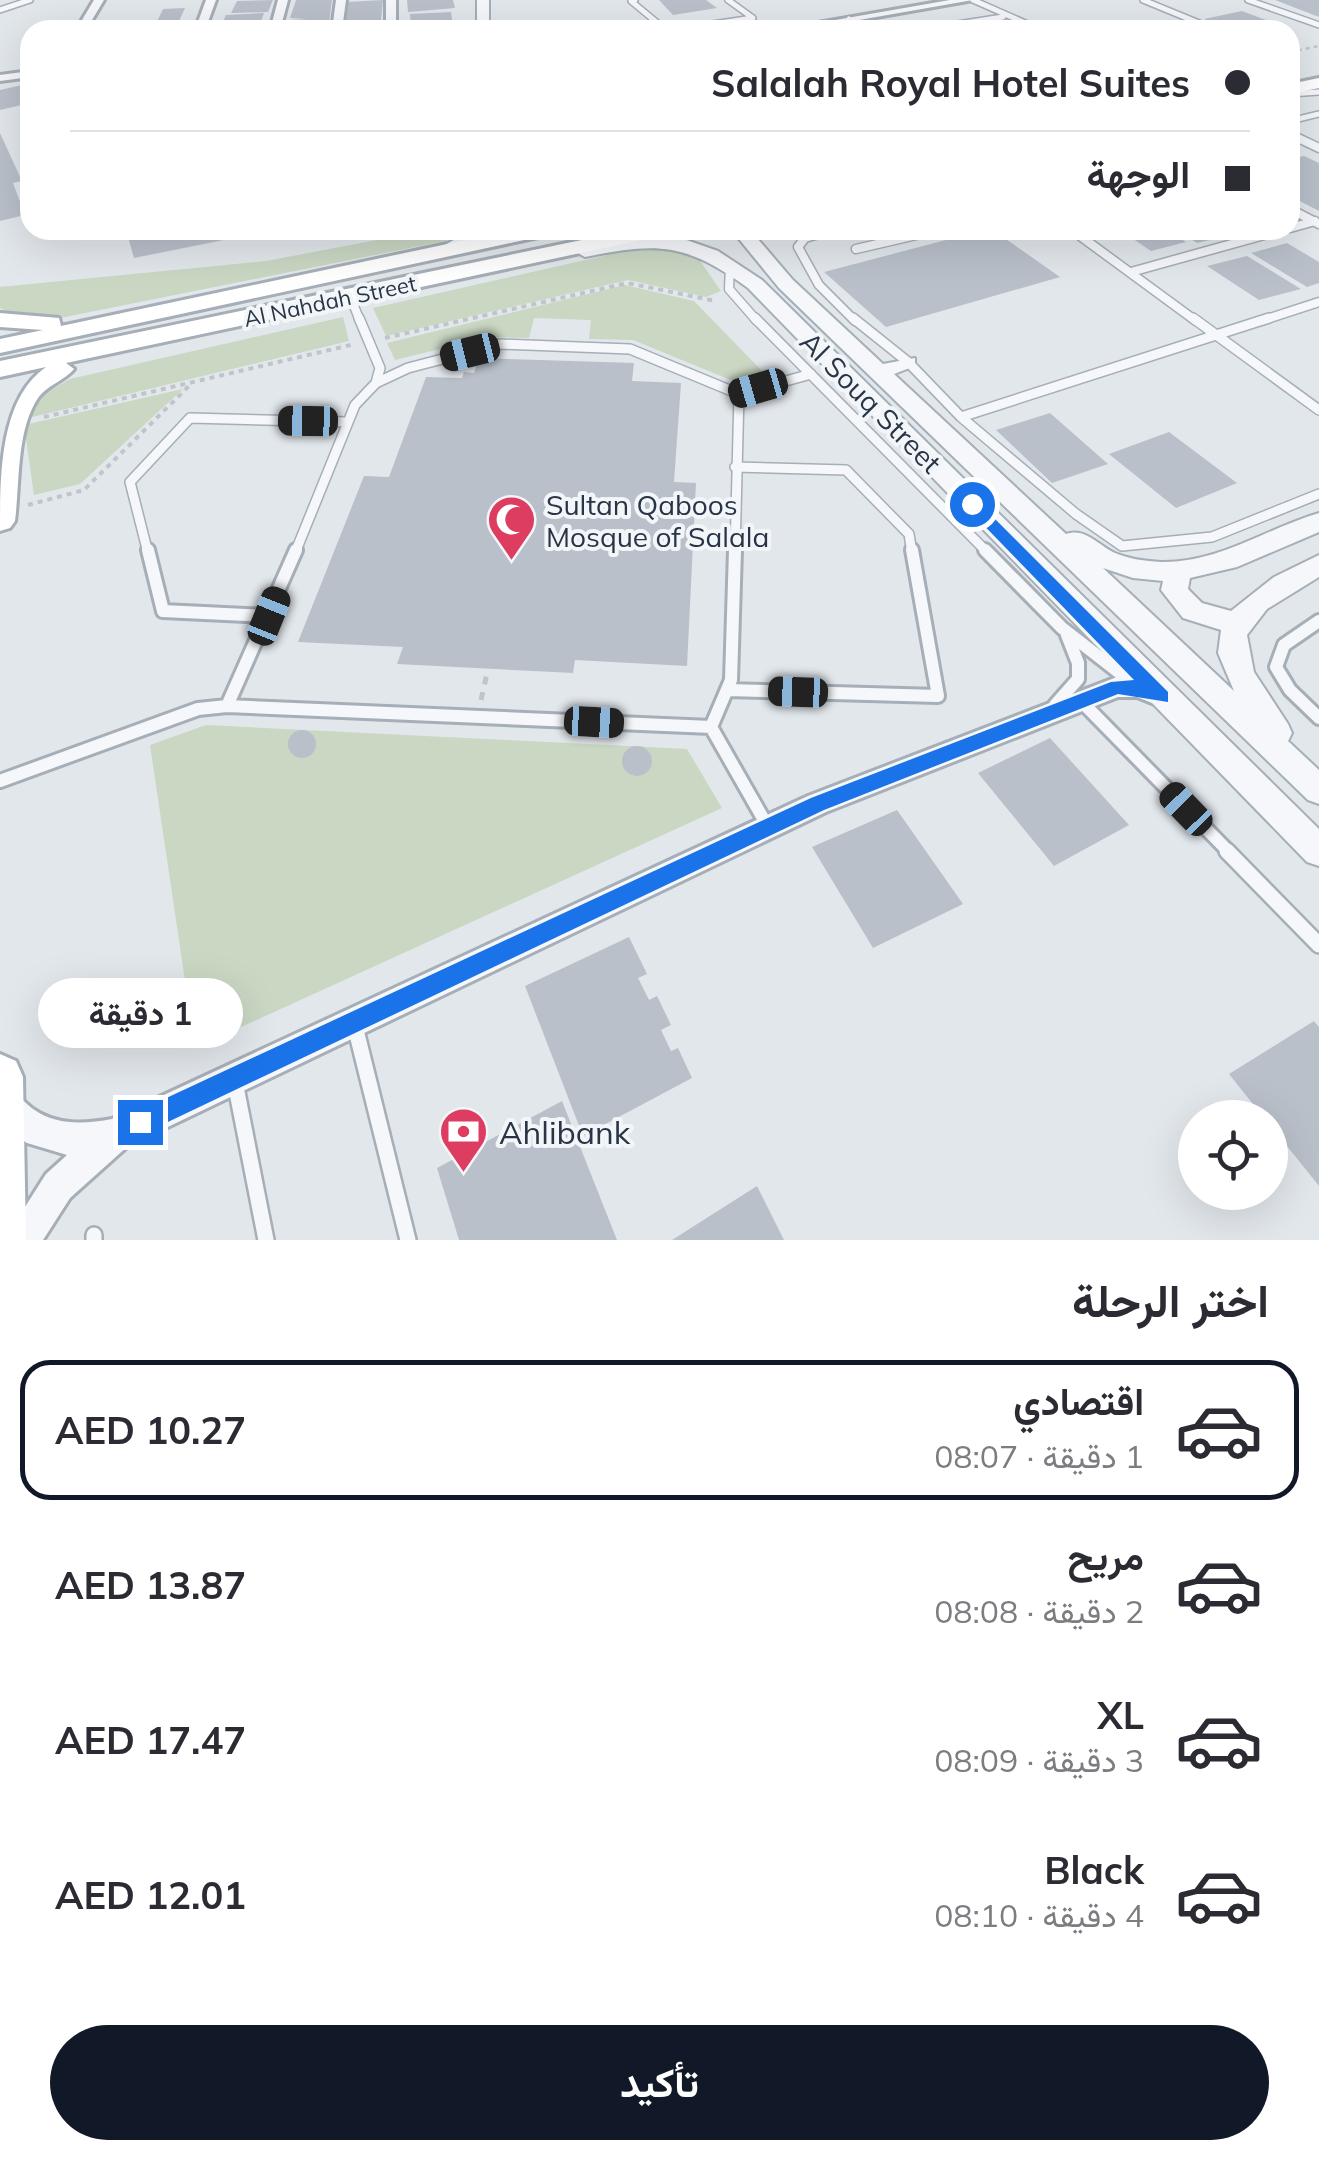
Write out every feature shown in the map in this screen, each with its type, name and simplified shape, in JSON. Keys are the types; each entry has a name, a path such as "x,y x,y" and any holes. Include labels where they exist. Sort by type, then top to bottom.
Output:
{"main road":[{"name":"Al Nahdah Street","path":"0,346 497,240"},
{"name":"Al Nahdah Street","path":"0,370 615,240"},
{"path":"0,320 48,323 238,295"},
{"path":"1,517 12,402 26,385 52,372 206,329"},
{"path":"0,1077 1,1240"}],"street":[{"path":"874,20 971,0"},
{"path":"447,251 467,240"},
{"path":"544,256 658,240 724,245"},
{"name":"Al Souq Street","path":"749,240 870,364 1314,784"},
{"path":"759,240 763,256"},
{"name":"Al Souq Street","path":"724,245 755,284 1150,692 1319,851"},
{"path":"870,364 890,347"},
{"path":"870,364 908,362"},
{"path":"1004,491 1113,566 1140,572 1179,570 1233,558 1319,522"},
{"path":"1314,784 1232,664 1229,642 1237,622 1319,565"},
{"path":"1179,570 1174,590 1187,607 1210,618 1237,622"},
{"path":"0,1100 18,1122 37,1134 100,1138 116,1134 768,827 1080,700 1117,687 1150,692"},
{"path":"22,1240 58,1186 116,1134"}],"lane":[{"path":"0,10 30,0"},
{"path":"635,0 630,0 656,20"},
{"path":"728,0 753,18 739,20"},
{"path":"971,0 1014,20"},
{"path":"1143,0 1192,20"},
{"path":"1248,0 1319,25"},
{"path":"980,20 1003,16"},
{"path":"1300,119 1319,114"},
{"path":"1303,118 1319,125"},
{"path":"804,240 798,252 820,285 908,362 961,417 1076,514 1122,546 1176,544 1212,537 1319,494"},
{"path":"856,250 898,240"},
{"path":"1086,240 1319,410"},
{"path":"1131,272 1246,240"},
{"path":"724,245 729,289 810,374 1062,628 1150,692"},
{"path":"350,296 380,368 376,383"},
{"path":"961,417 1116,370 1215,332 1319,302"},
{"path":"226,706 269,616 354,405 376,383 408,368 500,344 630,350 739,394 810,374"},
{"path":"711,727 732,680 739,394"},
{"path":"269,616 163,611 130,482 190,418 348,422"},
{"path":"727,690 938,696 909,534 846,470 735,468"},
{"path":"1319,621 1284,640 1276,659 1282,681 1319,718"},
{"path":"1043,715 1071,692 1078,679 1073,646 1062,628"},
{"path":"1080,700 1319,946"},
{"path":"0,781 198,709 226,706 711,727"},
{"path":"711,727 768,827"},
{"path":"354,1022 408,1240"},
{"path":"235,1078 266,1240"}],"path":[{"path":"1,517 84,490 193,382"},
{"path":"477,717 488,668"}],"green space":[{"path":"376,240 450,240 55,319 19,317 0,308 0,287 266,261"},
{"path":"676,248 696,255 721,291 706,297 628,280 386,336 373,308 634,249"},
{"path":"625,285 694,301 768,377 743,385 633,340 589,339 591,320 534,318 529,338 489,337 395,360 387,343"},
{"path":"343,317 349,341 24,419 32,401 70,379"},
{"path":"183,389 80,484 34,495 24,425"},
{"path":"206,725 687,749 722,808 195,1048 150,745"}],"building":[{"path":"273,0 268,12 231,13 237,1"},
{"path":"296,0 332,0 329,20 290,18"},
{"path":"383,0 381,20 345,20 346,2"},
{"path":"407,0 453,0 455,8 408,12"},
{"path":"659,0 706,0 717,8 673,15"},
{"path":"1275,0 1319,0 1319,17"},
{"path":"185,8 180,20 158,20 163,9"},
{"path":"1242,11 1266,20 1207,20"},
{"path":"451,12 452,20 410,20 410,14"},
{"path":"264,13 262,20 224,20 226,15"},
{"path":"20,85 20,105 0,110 0,90"},
{"path":"0,133 20,177 20,181 13,183 20,216 0,221"},
{"path":"1300,157 1319,163 1319,211 1300,201"},
{"path":"129,240 223,240 134,258"},
{"path":"946,240 1007,240 1060,277 886,327 824,272"},
{"path":"1135,240 1186,242 1151,251"},
{"path":"1287,243 1319,262 1319,283 1307,287 1251,253"},
{"path":"1247,256 1301,289 1259,300 1207,266"},
{"name":"Sultan Qaboos Mosque of Salala","path":"479,358 634,363 632,381 681,383 674,482 696,483 687,666 575,660 573,673 397,664 403,647 298,642 364,476 389,477 426,377 462,378 464,372 474,373"},
{"path":"1050,413 1108,464 1052,483 996,430"},
{"path":"1169,432 1237,483 1176,508 1109,454"},
{"path":"302,730 312,734 316,744 312,754 302,758 292,754 288,744 292,734"},
{"path":"1050,738 1129,825 1054,866 978,773"},
{"path":"637,746 647,751 652,761 647,771 637,776 627,771 622,761 627,751"},
{"path":"897,810 963,904 873,948 812,847"},
{"path":"629,937 647,974 638,978 649,1000 657,996 671,1025 661,1030 671,1051 678,1048 692,1078 583,1136 525,986"},
{"path":"1314,1021 1319,1027 1319,1186 1288,1147 1288,1100 1250,1100 1229,1074"},
{"path":"562,1101 617,1240 459,1240 437,1168"},
{"path":"757,1186 784,1240 672,1240"}],"place":[{"name":"Sultan Qaboos Mosque of Salala","path":"511,562"},
{"name":"Ahlibank","path":"464,1174"}],"route":[{"path":"140,1122 817,804 1117,687 1139,687 1162,697 972,504"}]}
